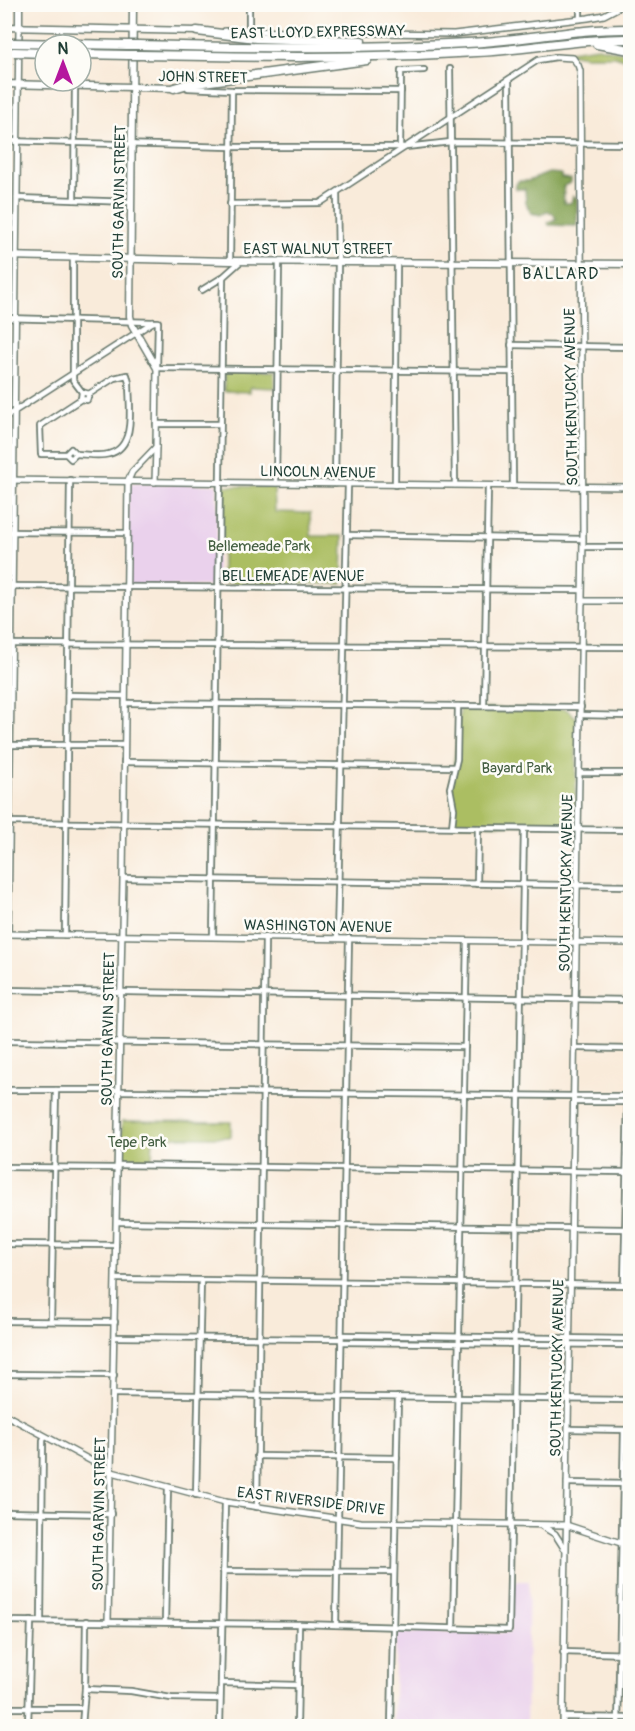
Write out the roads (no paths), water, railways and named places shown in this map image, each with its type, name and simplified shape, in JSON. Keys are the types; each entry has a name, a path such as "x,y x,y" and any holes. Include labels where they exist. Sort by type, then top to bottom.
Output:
{"highway":[{"name":"EAST LLOYD EXPRESSWAY","path":"93,53 128,50 138,45 294,48 489,42 630,28"},
{"path":"197,31 256,38 375,41 403,45"},
{"name":"EAST LLOYD EXPRESSWAY","path":"93,46 128,50 139,55 268,57 485,52 570,42 630,39"},
{"path":"570,42 608,45 630,50"},
{"name":"EAST LLOYD EXPRESSWAY","path":"8,49 33,47"},
{"name":"EAST LLOYD EXPRESSWAY","path":"8,49 33,52"},
{"path":"174,88 188,84 397,55"}],"main road":[{"path":"19,4 19,27"},
{"name":"SOUTH GARVIN STREET","path":"133,4 131,321 157,368"},
{"path":"4,27 197,31"},
{"name":"JOHN STREET","path":"4,84 33,85"},
{"name":"JOHN STREET","path":"93,86 174,88"},
{"name":"EAST WALNUT STREET","path":"4,256 230,261 630,264"}],"street":[{"path":"249,4 249,31"},
{"path":"580,4 580,20"},
{"path":"197,31 454,34 580,20 604,15 625,4"},
{"path":"6,934 8,644 12,586 19,27"},
{"path":"230,204 320,203 538,60 556,57"},
{"name":"SOUTH KENTUCKY AVENUE","path":"556,57 573,58 579,68 584,487 563,1726"},
{"path":"450,69 455,485"},
{"path":"400,147 401,71 424,70"},
{"path":"508,80 513,486"},
{"name":"JOHN STREET","path":"174,88 401,91"},
{"path":"230,261 232,90"},
{"path":"74,200 75,93"},
{"path":"4,141 231,147 408,147 451,142 630,144"},
{"path":"335,484 337,193"},
{"path":"17,198 131,202"},
{"path":"73,257 73,380 82,392 89,394"},
{"path":"202,290 223,277 241,261"},
{"path":"276,483 279,261"},
{"path":"395,485 397,262"},
{"path":"213,936 223,277"},
{"path":"4,318 158,322 155,482"},
{"path":"4,418 153,322"},
{"path":"511,345 630,347"},
{"path":"157,368 511,372"},
{"path":"127,375 129,383 128,435 124,444 111,453 76,454 71,459 66,454 41,454 40,426 81,399 87,400 89,394 118,376 127,375"},
{"path":"81,399 82,392"},
{"path":"156,424 220,424"},
{"path":"128,481 132,472 156,447"},
{"name":"LINCOLN AVENUE","path":"4,480 630,487"},
{"path":"65,935 70,480"},
{"name":"SOUTH GARVIN STREET","path":"108,1621 115,1337 128,481"},
{"path":"337,938 348,484"},
{"path":"484,706 488,486"},
{"path":"4,532 126,533"},
{"path":"346,535 584,539"},
{"path":"583,547 630,548"},
{"name":"BELLEMEADE AVENUE","path":"4,586 582,590"},
{"path":"582,601 630,601"},
{"path":"8,644 630,647"},
{"path":"68,695 125,696"},
{"path":"125,703 581,707"},
{"path":"452,827 453,805 450,788 455,767 458,706"},
{"path":"581,715 630,716"},
{"path":"7,745 124,745"},
{"path":"124,762 455,767"},
{"path":"580,773 630,773"},
{"path":"7,822 630,830"},
{"path":"477,884 478,828"},
{"path":"4,1621 299,1624 509,1630 524,829"},
{"path":"123,878 630,886"},
{"name":"WASHINGTON AVENUE","path":"6,934 630,943"},
{"path":"257,1507 265,937"},
{"path":"336,1625 349,938"},
{"path":"453,1629 467,940"},
{"path":"4,990 630,1000"},
{"path":"4,1041 465,1047"},
{"path":"576,1048 630,1049"},
{"path":"4,1090 629,1099 624,1285"},
{"path":"51,1321 56,1090"},
{"path":"4,1167 261,1167 627,1172"},
{"path":"117,1222 625,1229"},
{"path":"4,1244 116,1245"},
{"path":"116,1279 630,1286"},
{"path":"196,1495 201,1280"},
{"path":"4,1321 115,1322"},
{"path":"115,1337 341,1338 630,1345"},
{"path":"569,1342 630,1339"},
{"path":"4,1374 114,1375"},
{"path":"113,1394 630,1400"},
{"path":"391,1726 398,1398"},
{"name":"EAST RIVERSIDE DRIVE","path":"4,1414 112,1472 225,1502 338,1519 456,1524 566,1525 630,1546"},
{"path":"568,1429 630,1430"},
{"path":"618,1726 624,1430"},
{"path":"41,1620 43,1440 45,1437"},
{"path":"257,1456 397,1458"},
{"path":"567,1483 630,1484"},
{"path":"165,1622 168,1487"},
{"path":"220,1726 225,1502"},
{"path":"4,1512 111,1514"},
{"path":"529,1524 542,1526 552,1531 561,1540 565,1554"},
{"path":"223,1571 394,1572"},
{"path":"28,1726 31,1621"},
{"path":"82,1726 86,1621"},
{"path":"297,1726 299,1624"},
{"path":"563,1652 630,1654"},
{"path":"221,1683 298,1685"},
{"path":"85,1689 131,1691 171,1698 220,1699"},
{"path":"4,1708 83,1708"},
{"path":"563,1718 630,1718"}],"district":[{"name":"BALLARD","path":"561,273"}],"park label":[{"name":"Bellemeade Park","path":"259,546"},
{"name":"Bayard Park","path":"517,768"},
{"name":"Tepe Park","path":"137,1142"}]}
